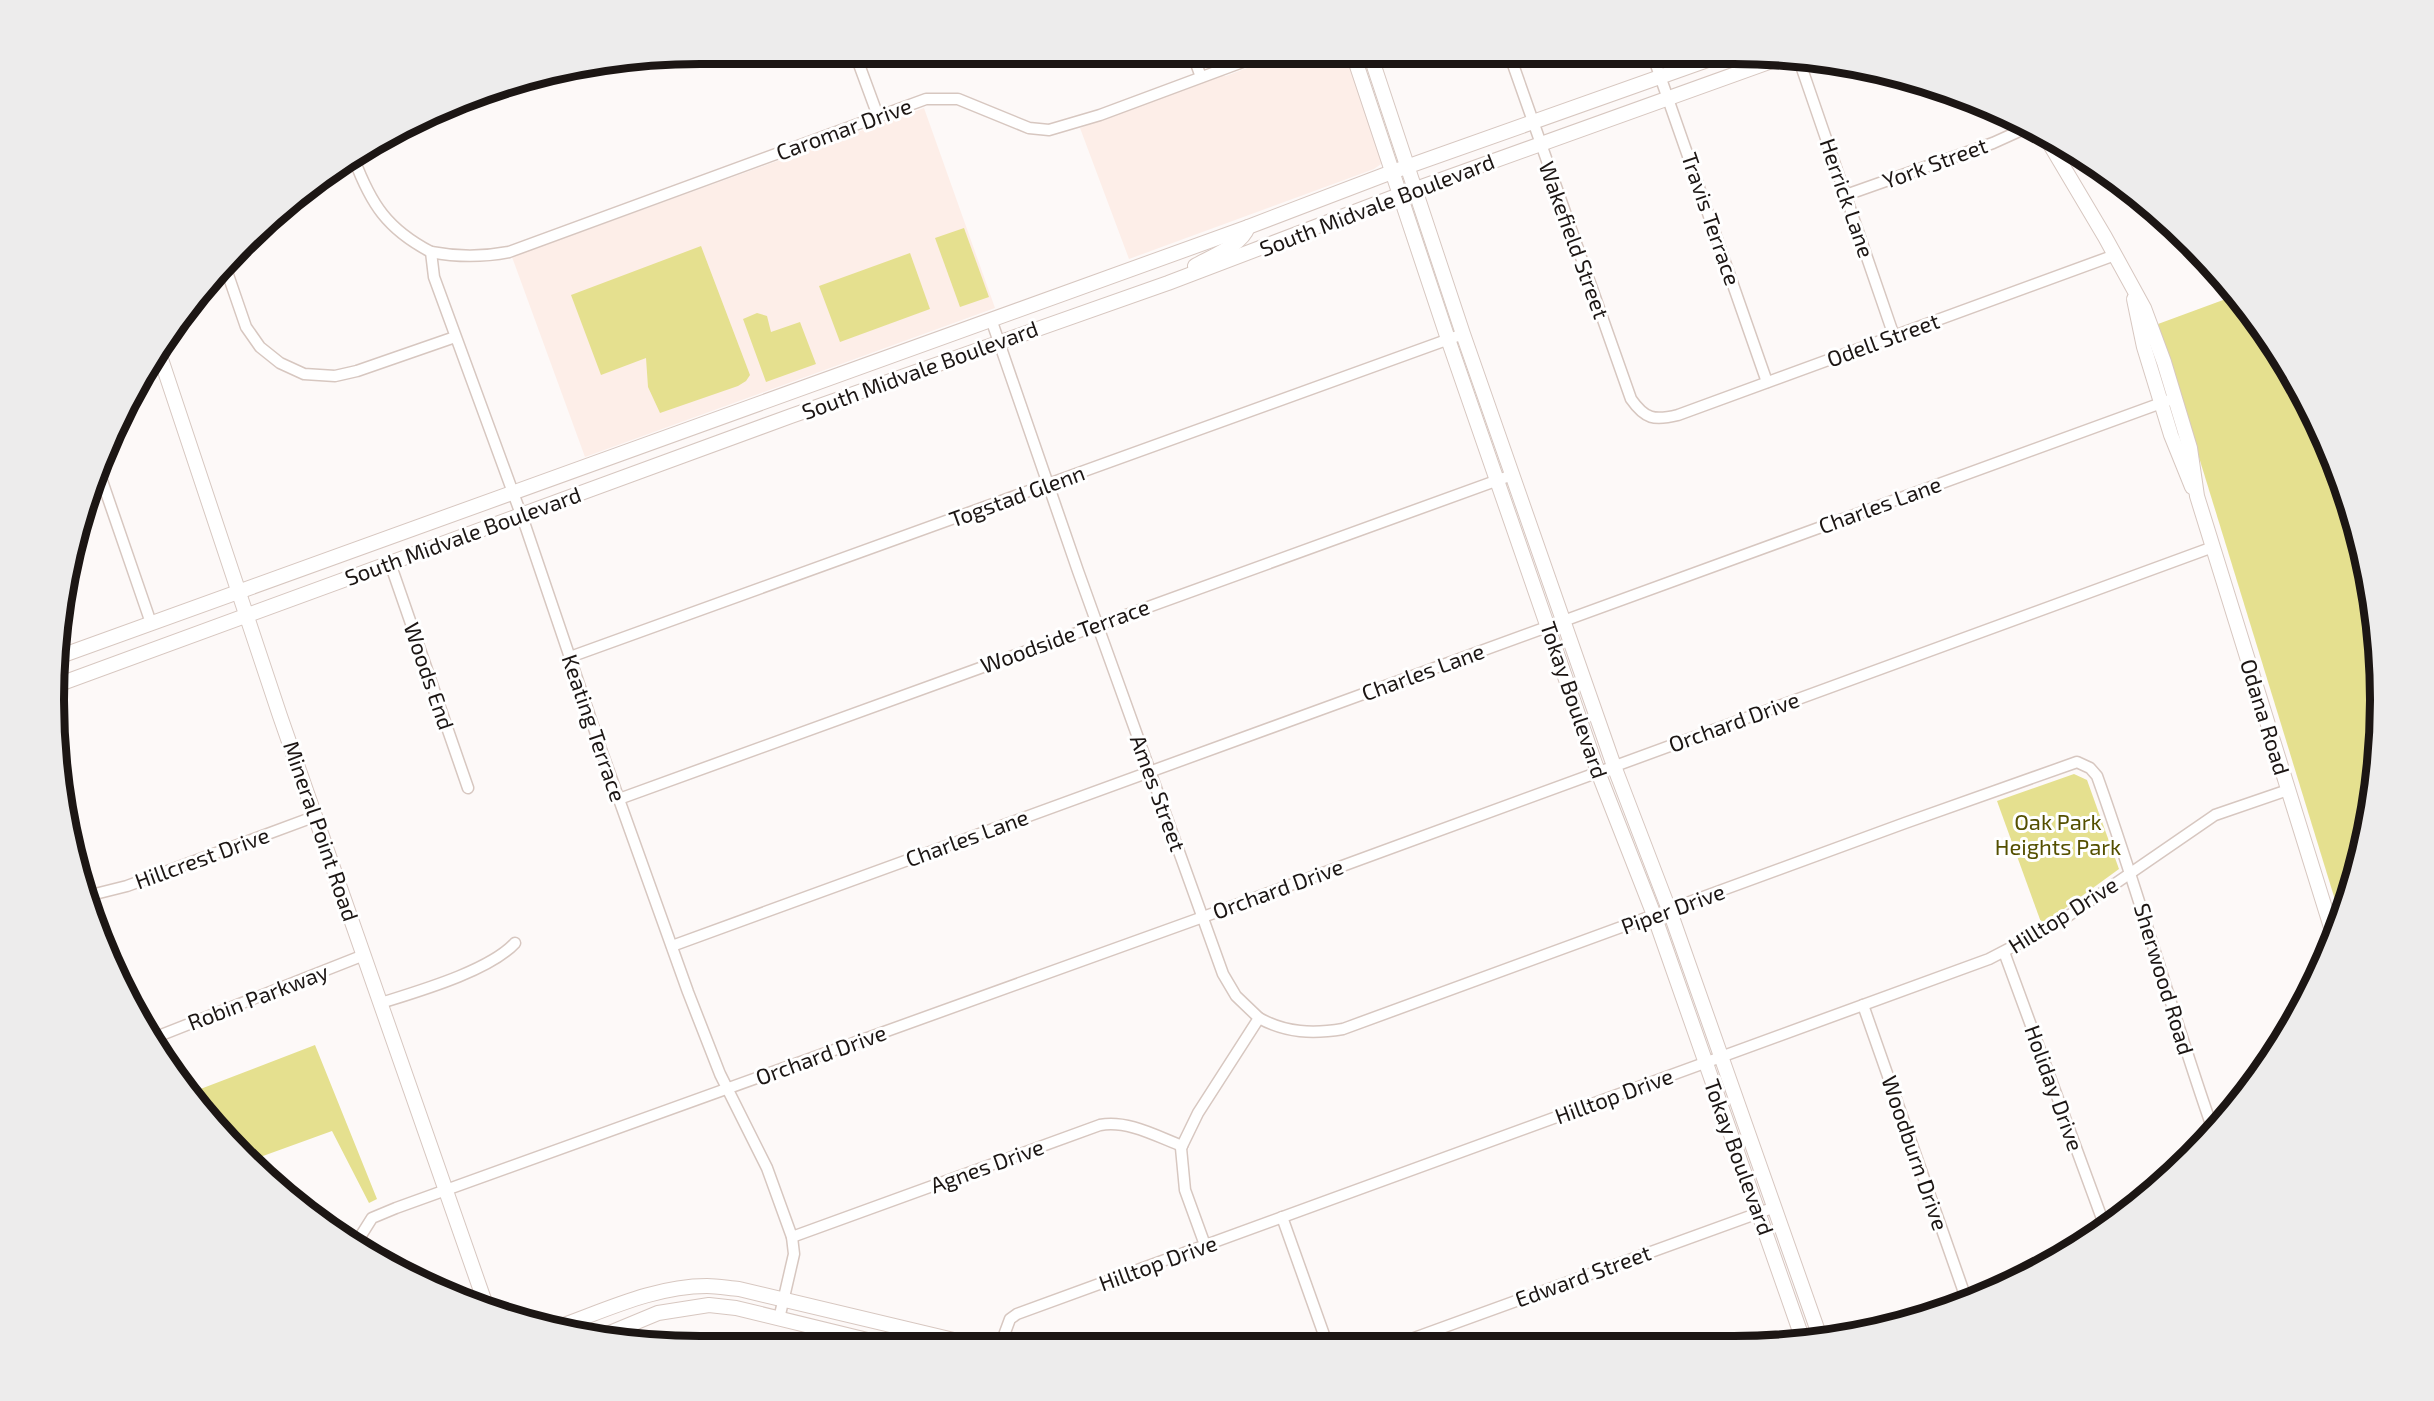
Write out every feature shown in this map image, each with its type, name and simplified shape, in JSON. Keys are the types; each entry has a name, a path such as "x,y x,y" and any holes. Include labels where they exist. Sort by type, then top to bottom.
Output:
{"main road":[{"name":"Tokay Boulevard","path":"1356,64 1448,339 1598,772 1654,915 1800,1333"},
{"name":"Tokay Boulevard","path":"1373,64 1463,334 1563,621 1614,766 1670,910 1818,1331"},
{"name":"South Midvale Boulevard","path":"66,654 1248,227 1392,172 1697,64"},
{"name":"South Midvale Boulevard","path":"65,682 998,341 1168,284 1415,189 1759,65"},
{"name":"Odana Road","path":"2054,151 2115,255 2156,337 2190,448 2197,496"},
{"path":"1168,284 1238,241 1245,235 1248,227"},
{"name":"Odana Road","path":"2132,288 2144,347 2161,403 2181,463 2197,496 2329,922"},
{"name":"Mineral Point Road","path":"162,363 239,593 485,1299"},
{"path":"570,1323 649,1294 678,1288 708,1286 739,1289 938,1336"},
{"path":"615,1331 658,1313 709,1305 736,1308 847,1336"}],"street":[{"path":"859,64 878,116"},
{"path":"1197,64 1202,77"},
{"name":"Caromar Drive","path":"431,252 449,256 509,252 926,99 958,99 1029,128 1049,130 1109,112 1237,64"},
{"name":"Wakefield Street","path":"1513,64 1631,399 1639,411 1650,417"},
{"name":"Travis Terrace","path":"1656,64 1767,382"},
{"name":"Herrick Lane","path":"1802,69 1894,336"},
{"name":"York Street","path":"1846,195 1993,143 2018,132"},
{"path":"356,166 364,188 386,221 397,232 431,252"},
{"name":"Keating Terrace","path":"431,252 434,277 513,493 672,946 727,1089 767,1168 792,1236 794,1254 780,1319"},
{"name":"Odell Street","path":"1650,417 1661,419 1678,415 2115,255"},
{"path":"228,275 246,327 260,347 280,363 304,374 335,376 357,371 455,337"},
{"name":"Ames Street","path":"991,319 1097,625 1227,983 1236,996 1259,1018"},
{"name":"Togstad Glenn","path":"570,657 1463,334"},
{"name":"Charles Lane","path":"672,946 2175,398"},
{"name":"Woodside Terrace","path":"619,800 1512,475"},
{"path":"103,484 151,622"},
{"name":"Orchard Drive","path":"360,1237 372,1218 2213,547"},
{"name":"Woods End","path":"390,563 468,788"},
{"name":"Piper Drive","path":"1259,1018 1283,1029 1302,1032 1342,1029 2068,764 2085,764"},
{"name":"Sherwood Road","path":"2085,764 2097,776 2131,872 2210,1122"},
{"name":"Hilltop Drive","path":"1003,1336 1010,1319 1017,1314 2004,952 2058,923 2215,815 2288,790"},
{"name":"Hillcrest Drive","path":"95,894 127,886 316,816"},
{"path":"381,1003 460,975 506,953 515,944"},
{"name":"Holiday Drive","path":"2004,952 2102,1218"},
{"name":"Robin Parkway","path":"161,1035 364,955"},
{"name":"Woodburn Drive","path":"1863,1005 1964,1293"},
{"path":"1205,1245 1185,1190 1182,1146 1198,1113 1259,1018"},
{"name":"Agnes Drive","path":"792,1236 1100,1125 1116,1124 1135,1127 1182,1146"},
{"name":"Edward Street","path":"1420,1336 1775,1207"},
{"path":"1282,1217 1324,1336"},
{"path":"883,1336 884,1323"}],"shaded area":[{"path":"1258,64 1351,64 1382,158 1381,164 1374,169 1129,259 1080,128 1219,76 1226,76"},
{"path":"924,108 995,308 585,457 512,257"}],"green space":[{"path":"964,228 989,297 960,307 935,238"},
{"path":"701,246 750,375 738,386 660,413 648,387 646,358 601,375 571,295"},
{"path":"910,253 930,309 840,342 819,286"},
{"path":"2226,299 2262,347 2304,419 2336,496 2348,536 2364,617 2370,700 2364,784 2348,865 2336,904 2158,324"},
{"path":"757,313 767,316 771,332 800,322 816,364 766,382 743,319"},
{"name":"Oak Park Heights Park","path":"2074,774 2087,780 2119,869 2042,925 1997,801"},
{"path":"315,1045 377,1199 369,1203 332,1131 259,1158 222,1120 198,1090"}]}
